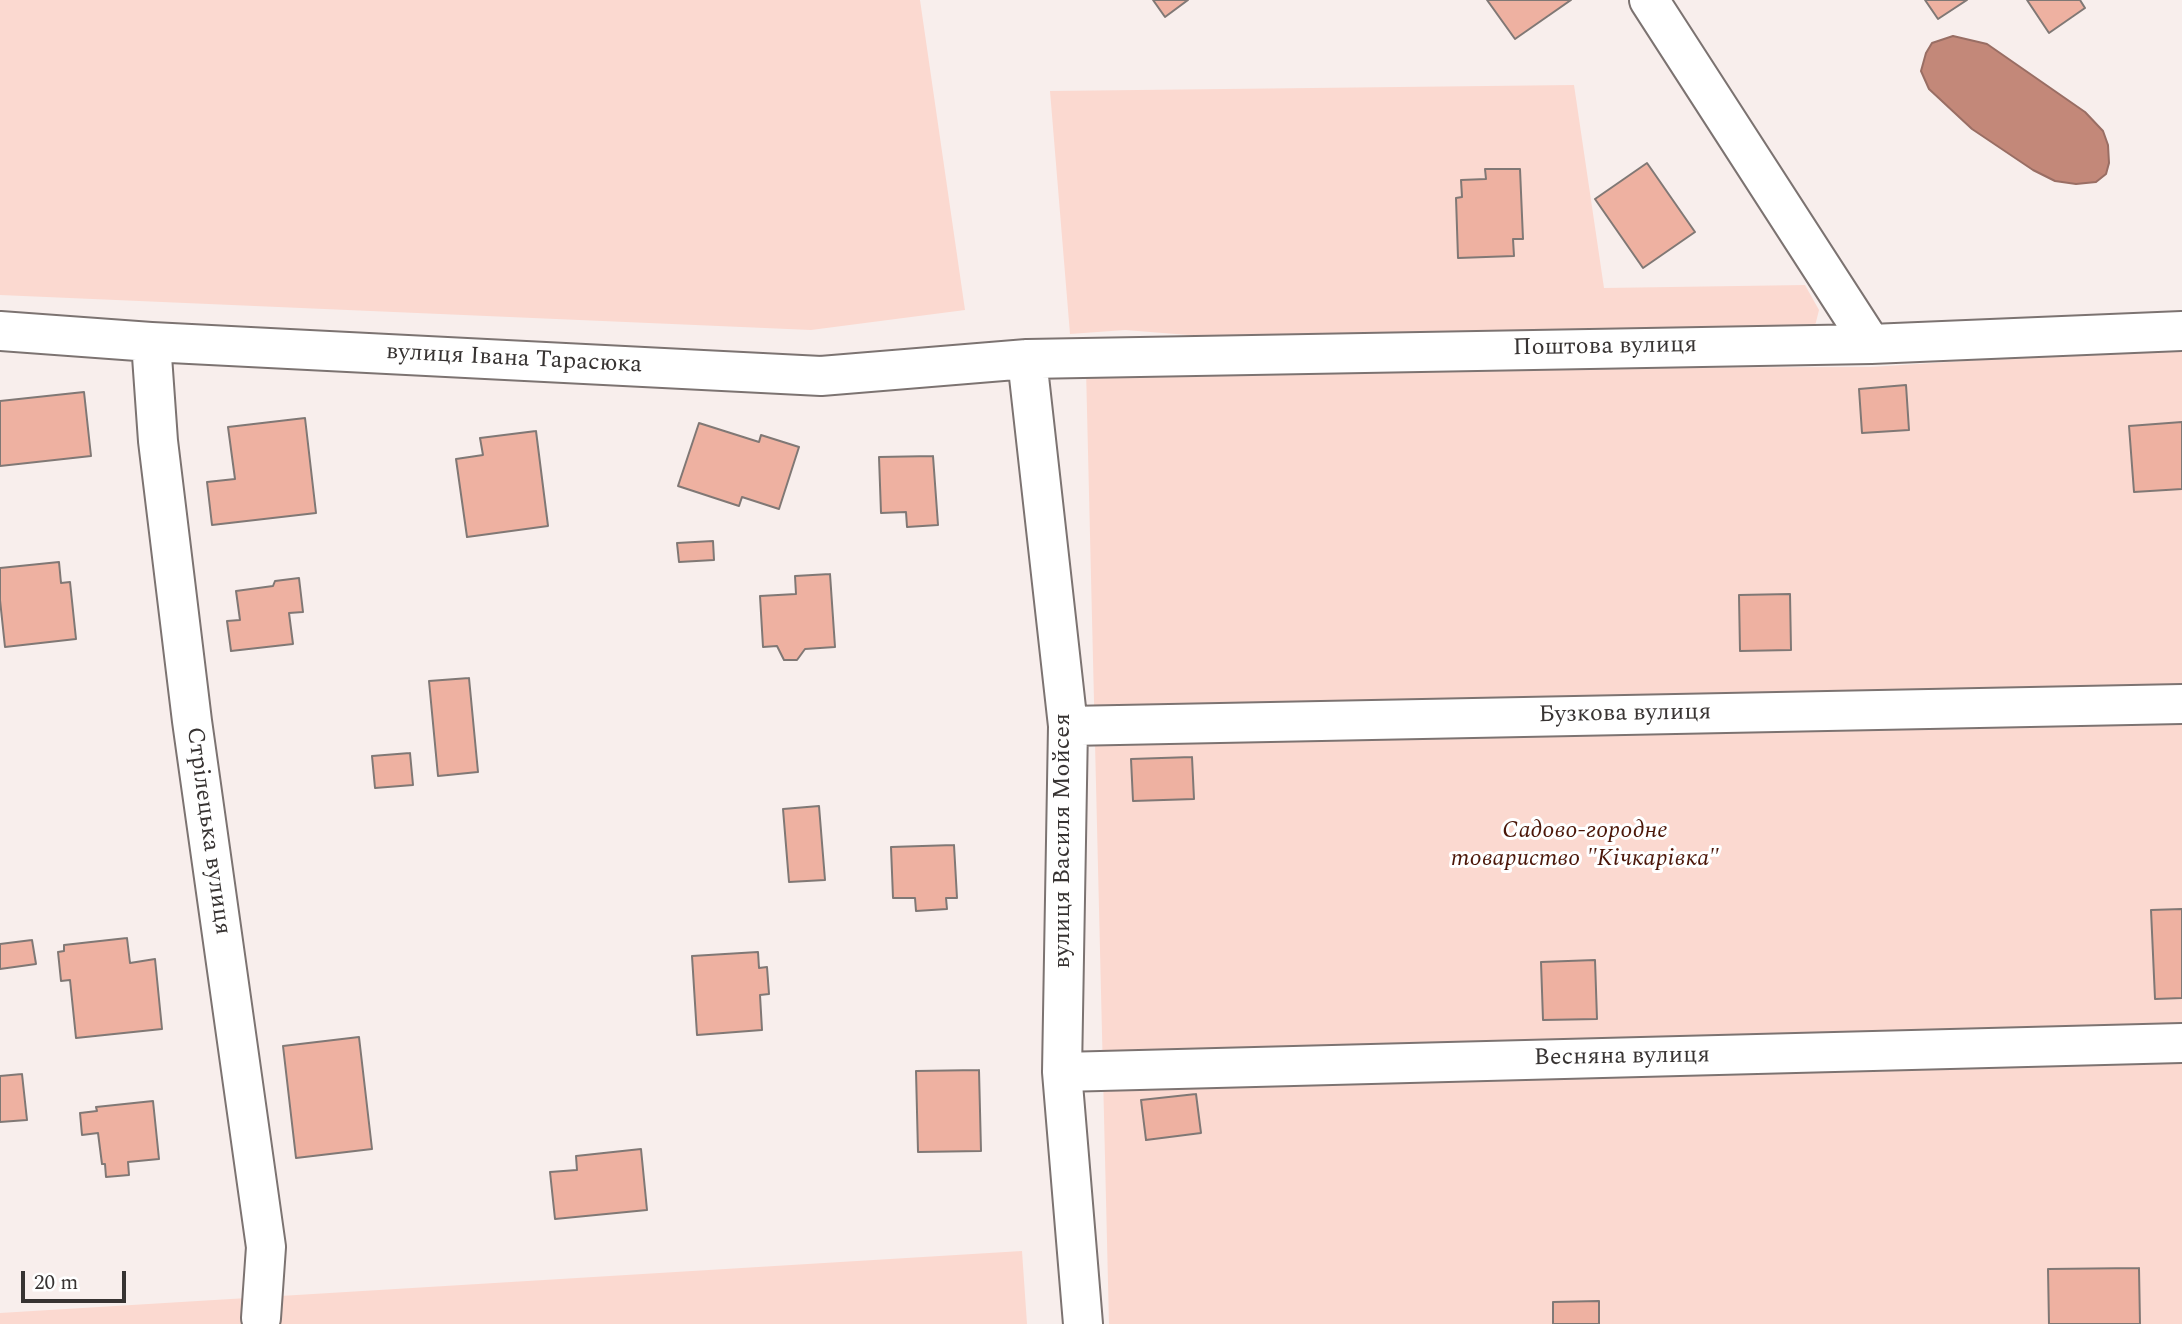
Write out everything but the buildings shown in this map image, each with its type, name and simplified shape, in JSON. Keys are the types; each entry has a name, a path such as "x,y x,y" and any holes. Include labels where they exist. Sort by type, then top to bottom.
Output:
{"street":[{"path":"1649,0 1871,344"},
{"name":"вулиця Івана Тарасюка","path":"0,331 151,342 821,376 1027,359"},
{"name":"Поштова вулиця","path":"1027,359 1871,344 2182,331"},
{"name":"Стрілецька вулиця","path":"151,342 158,441 190,708 266,1247 261,1318"},
{"name":"вулиця Василя Мойсея","path":"1027,359 1068,726 1062,1072 1083,1324"},
{"name":"Бузкова вулиця","path":"1068,726 2182,704"},
{"name":"Весняна вулиця","path":"1062,1072 2182,1043"}],"green space":[{"path":"0,0 920,0 965,310 811,330 0,295"},
{"path":"1574,85 1604,288 1805,285 1819,310 1815,326 1264,341 1125,330 1070,334 1050,91"},
{"name":"Садово-городне товариство \"Кічкарівка\"","path":"2182,347 2182,1324 1109,1324 1086,369 1871,367"},
{"path":"1022,1251 1027,1324 0,1324 0,1313"}],"shaded area":[{"path":"1953,36 1987,44 2085,112 2103,131 2108,145 2109,163 2106,174 2096,182 2076,184 2055,181 2033,170 1972,129 1929,89 1921,71 1932,43"}]}
